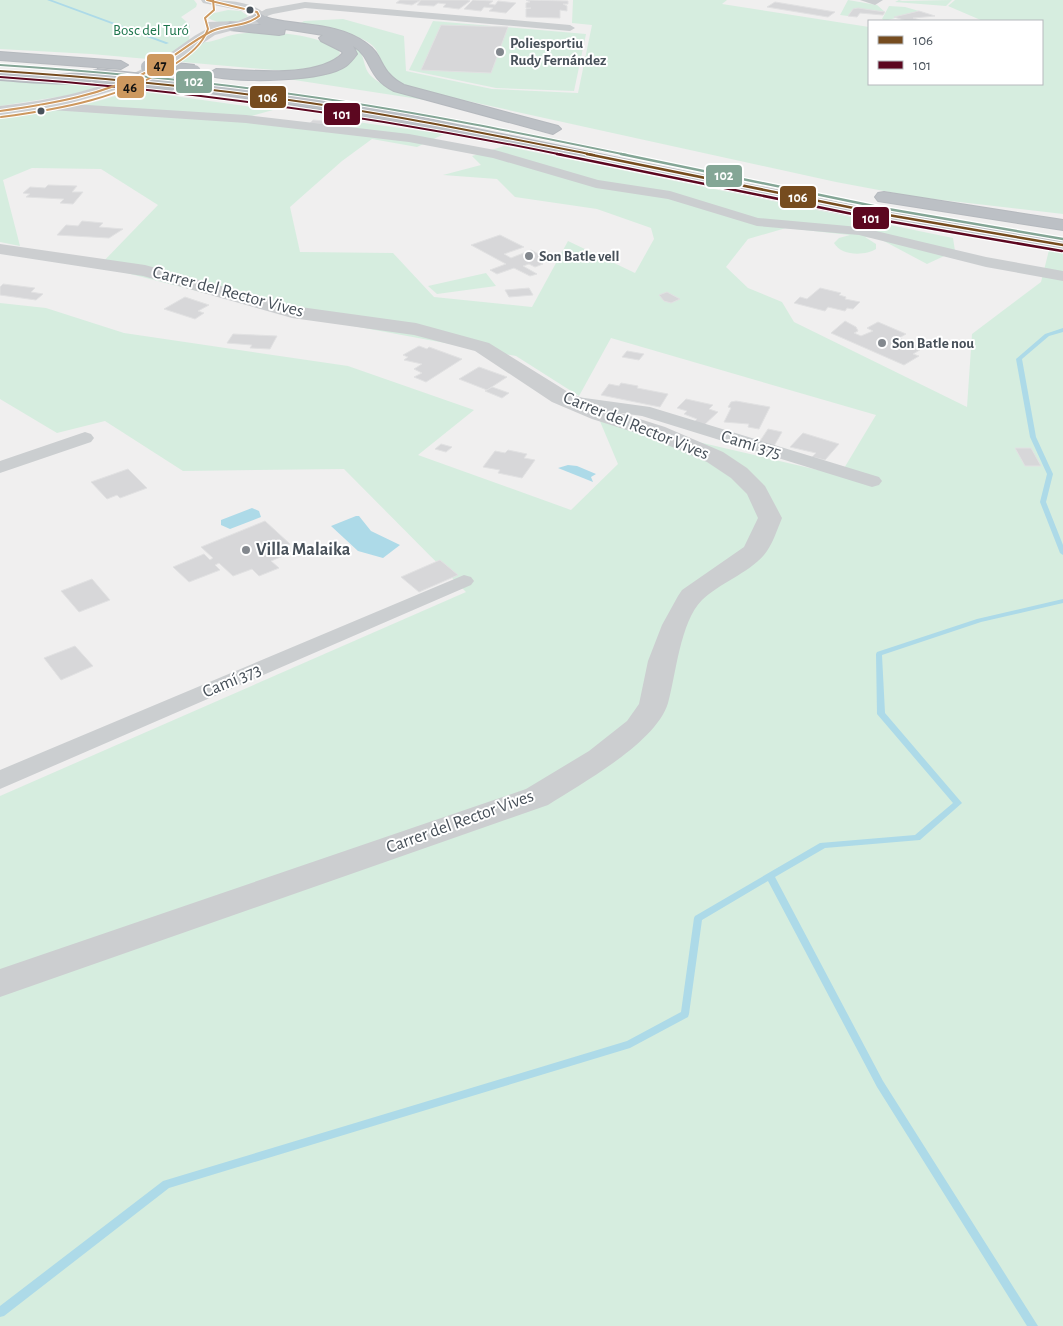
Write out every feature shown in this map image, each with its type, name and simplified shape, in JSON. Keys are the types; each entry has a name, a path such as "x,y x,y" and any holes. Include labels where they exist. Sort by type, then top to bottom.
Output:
{"highway":[{"path":"252,12 264,22 329,33 355,42 368,51 380,76 405,90 553,129"},
{"path":"194,72 302,73 338,65 350,54 345,46 316,36 230,26"},
{"path":"0,56 194,72 356,93 553,129 765,174 921,204 1063,225"},
{"path":"0,71 96,76 268,95 385,115 900,220 1063,245"},
{"path":"0,76 44,80 96,76"}],"street":[{"path":"865,0 875,2 878,0"},
{"path":"204,8 252,12 305,5 570,28"},
{"path":"204,8 212,25 230,26"},
{"path":"192,43 202,30 204,8"},
{"path":"0,111 40,106 99,92 159,66 212,31 246,23 252,12"},
{"path":"99,92 92,97 92,104 106,110"},
{"path":"40,106 246,119 409,138 495,154 596,184 670,195 757,222 859,231 952,255 1063,276"},
{"name":"Carrer del Rector Vives","path":"0,249 145,271 292,312 341,317 416,329 482,347 570,401 600,414 657,432 715,457 739,472 757,491 770,518 754,551 691,596 674,625 662,662 653,705 636,728 599,758 537,797 0,983"},
{"name":"Camí 375","path":"570,401 644,411 872,481"},
{"path":"0,467 85,438"},
{"name":"Camí 373","path":"0,780 464,581"}],"green space":[{"name":"Bosc del Turó","path":"0,0 194,0 197,4 196,7 181,17 190,25 189,40 209,42 237,34 262,32 290,34 304,36 329,44 339,50 340,54 333,61 319,67 285,71 91,54 0,49"},
{"path":"573,0 727,0 722,4 868,27 868,85 1043,85 1043,20 981,20 948,6 955,0 1063,0 1063,214 916,197 836,182 422,91 400,83 390,76 383,67 375,48 367,41 349,34 299,24 304,21 343,19 404,36 406,71 492,89 578,93 592,25 572,23"},
{"path":"848,0 877,5 885,12 853,9 848,16 840,15"},
{"path":"899,0 952,0 946,6 895,2"},
{"path":"889,6 905,7 919,11 888,20 882,19"},
{"path":"228,10 241,11 248,16 239,21 228,23 217,22 208,18 210,14"},
{"name":"Poliesportiu Rudy Fernández","path":"433,21 586,34 574,91 496,88 409,70"},
{"path":"351,45 362,55 368,72 378,82 406,94 445,103 268,76 350,62 356,54"},
{"path":"0,80 101,86 70,95 0,106"},
{"path":"131,90 273,110 241,119 331,129 338,126 335,119 444,134 417,147 372,139 342,161 290,207 300,252 393,253 434,297 532,307 568,241 635,273 654,239 651,228 597,209 515,197 497,179 443,175 481,165 472,156 504,146 953,238 955,251 927,264 880,239 865,237 876,244 876,249 866,253 854,254 842,250 834,243 839,238 850,235 786,228 748,239 726,267 748,288 782,302 794,322 967,407 972,334 1041,282 1049,250 1063,252 1063,1326 0,1326 0,796 466,592 344,469 183,471 105,421 57,433 0,399 0,303 46,308 124,333 348,366 474,410 418,455 571,510 618,464 599,419 840,475 876,415 611,338 579,396 516,356 283,313 99,266 158,205 101,169 32,168 3,180 20,246 0,242 0,118 83,105"},
{"path":"486,273 496,286 437,294 428,286"}],"water":[{"path":"568,465 577,466 596,474 591,477 593,482 558,468"},
{"path":"252,508 259,511 261,517 230,529 221,525 221,520"},
{"path":"359,516 371,531 400,545 383,558 358,551 331,526"}],"building":[{"path":"400,0 421,0 412,5 396,3"},
{"path":"421,0 470,1 459,9 443,7 446,4 438,3 434,6 417,5"},
{"path":"473,0 493,1 489,4 495,5 498,1 516,3 506,13 489,11 493,8 484,7 481,11 464,9"},
{"path":"526,0 568,1 568,4 563,4 567,6 567,11 560,10 560,18 526,17 526,9 531,8 526,8 526,3 530,2"},
{"path":"775,2 835,12 828,17 767,7"},
{"path":"853,9 885,12 883,15 860,13 857,17 848,16"},
{"path":"919,11 935,16 913,18 920,20 904,20 894,17"},
{"path":"441,25 508,27 491,73 421,70"},
{"path":"313,120 337,122 338,126 310,123"},
{"path":"48,185 77,186 72,192 83,192 73,204 60,203 64,199 26,197 30,194 23,193 30,187 45,188"},
{"path":"82,221 103,223 99,227 123,229 109,238 57,235 66,225 78,226"},
{"name":"Son Batle vell","path":"500,235 524,247 504,254 511,258 531,250 546,258 537,261 543,264 535,267 529,264 523,266 537,274 530,276 514,268 497,274 490,270 506,264 471,245"},
{"path":"3,284 35,288 31,292 43,294 36,300 0,295 0,287"},
{"path":"529,288 533,295 509,297 505,290"},
{"path":"820,288 841,293 839,295 846,297 845,299 860,302 853,309 847,308 845,311 828,307 825,311 794,303 800,297 807,299"},
{"path":"667,292 680,299 671,303 664,301 659,295"},
{"path":"185,297 209,305 198,311 204,313 195,319 164,309"},
{"name":"Son Batle nou","path":"845,321 856,327 858,331 854,333 861,336 873,331 867,328 878,322 906,334 899,338 923,348 913,354 919,356 904,365 831,333"},
{"path":"233,334 277,336 270,349 250,348 252,345 227,343"},
{"path":"419,346 427,349 429,347 462,359 426,382 414,377 422,373 414,369 422,364 404,360 408,357 403,355"},
{"path":"627,351 644,354 639,360 622,357"},
{"path":"479,367 507,377 487,390 459,379"},
{"path":"621,383 668,394 660,407 601,395 609,384 619,386"},
{"path":"492,387 509,393 502,398 485,391"},
{"path":"686,399 713,405 709,409 718,412 704,425 694,422 697,419 684,414 687,411 677,408"},
{"path":"736,401 770,407 759,429 748,427 749,424 724,422 731,408 728,407 731,402"},
{"path":"768,429 782,432 774,446 760,441"},
{"path":"803,433 839,444 825,460 812,457 816,453 790,447"},
{"path":"441,444 452,447 446,452 435,449"},
{"path":"1015,448 1031,448 1041,466 1025,466"},
{"path":"508,450 527,454 524,458 535,460 522,478 498,473 500,470 483,467 495,451 505,453"},
{"path":"128,469 147,488 120,498 117,495 107,499 91,482"},
{"name":"Villa Malaika","path":"265,521 290,544 283,547 290,553 271,561 279,568 259,576 252,569 233,576 219,563 215,565 220,570 189,582 173,567 204,554 210,560 213,558 201,547"},
{"path":"440,560 458,575 419,592 401,577"},
{"path":"92,579 110,600 79,612 61,591"},
{"path":"75,646 93,666 61,680 44,658"}],"waterway":[{"path":"49,0 167,43"},
{"path":"1063,330 1047,335 1019,359 1033,437 1050,474 1043,502 1063,553"},
{"path":"0,1312 166,1184 630,1044 685,1014 698,918 823,845 917,838 958,803 881,714 879,654 979,620 1063,601"},
{"path":"770,876 880,1084 1033,1326"}],"transit line":[{"name":"47","path":"0,111 57,102 112,87 156,68 213,31 243,24 259,16 257,12 207,0"},
{"name":"46","path":"1,117 95,100 117,93 161,73 185,57 201,43 208,29 205,18 214,10 213,0"},
{"name":"102","path":"0,65 184,80 366,105 541,137 888,209 1063,239"},
{"name":"106","path":"0,71 184,87 366,112 540,144 888,215 1063,245"},
{"name":"101","path":"0,77 184,93 366,118 540,150 887,221 1062,251"}],"place":[{"name":"Poliesportiu Rudy Fernández","path":"500,52"},
{"name":"Son Batle vell","path":"529,256"},
{"name":"Son Batle nou","path":"882,343"},
{"name":"Villa Malaika","path":"246,550"}]}
